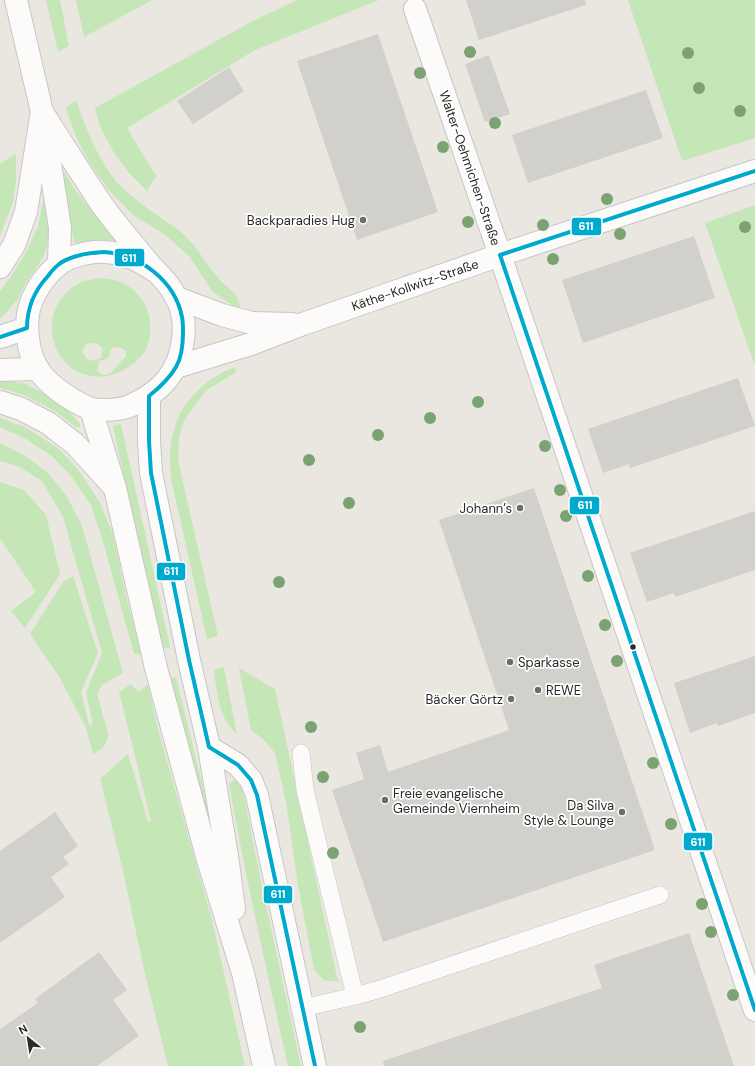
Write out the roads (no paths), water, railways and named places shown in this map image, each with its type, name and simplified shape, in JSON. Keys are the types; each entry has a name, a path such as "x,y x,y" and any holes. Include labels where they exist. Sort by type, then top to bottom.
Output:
{"street":[{"path":"16,0 42,112 60,228 59,263"},
{"name":"Walter-Oehmichen-Straße","path":"415,9 755,1010"},
{"path":"0,267 14,245 26,212 42,112"},
{"path":"42,112 107,211 155,271 167,283 177,298 183,316 184,334 182,350 176,367 164,384 149,396 130,406 113,410 91,409 64,395 50,383 38,369 34,361 27,328 28,313 34,296 45,279 59,263 80,254 103,251 139,260 155,271"},
{"name":"Käthe-Kollwitz-Straße","path":"176,367 251,344 303,324 500,256 755,171"},
{"name":"Käthe-Kollwitz-Straße","path":"177,298 222,315 252,323 303,324"},
{"path":"0,337 27,328"},
{"path":"0,370 38,369"},
{"path":"149,396 151,473 189,660 209,747 227,856 243,973"},
{"path":"0,402 21,409 48,423 75,444 115,488"},
{"path":"91,409 115,488 156,668 208,860 243,973 264,1066"},
{"path":"209,747 238,765 251,780 257,795 315,1066"}],"lane":[{"path":"301,753 305,790 355,996"},
{"path":"303,1008 377,990 660,895"}],"place":[{"name":"Backparadies Hug","path":"363,220"},
{"name":"Johann’s","path":"520,508"},
{"name":"Sparkasse","path":"510,662"},
{"name":"REWE","path":"538,690"},
{"name":"Bäcker Görtz","path":"511,699"},
{"name":"Freie evangelische Gemeinde Viernheim","path":"385,800"},
{"name":"Da Silva Style & Lounge","path":"622,812"}]}
